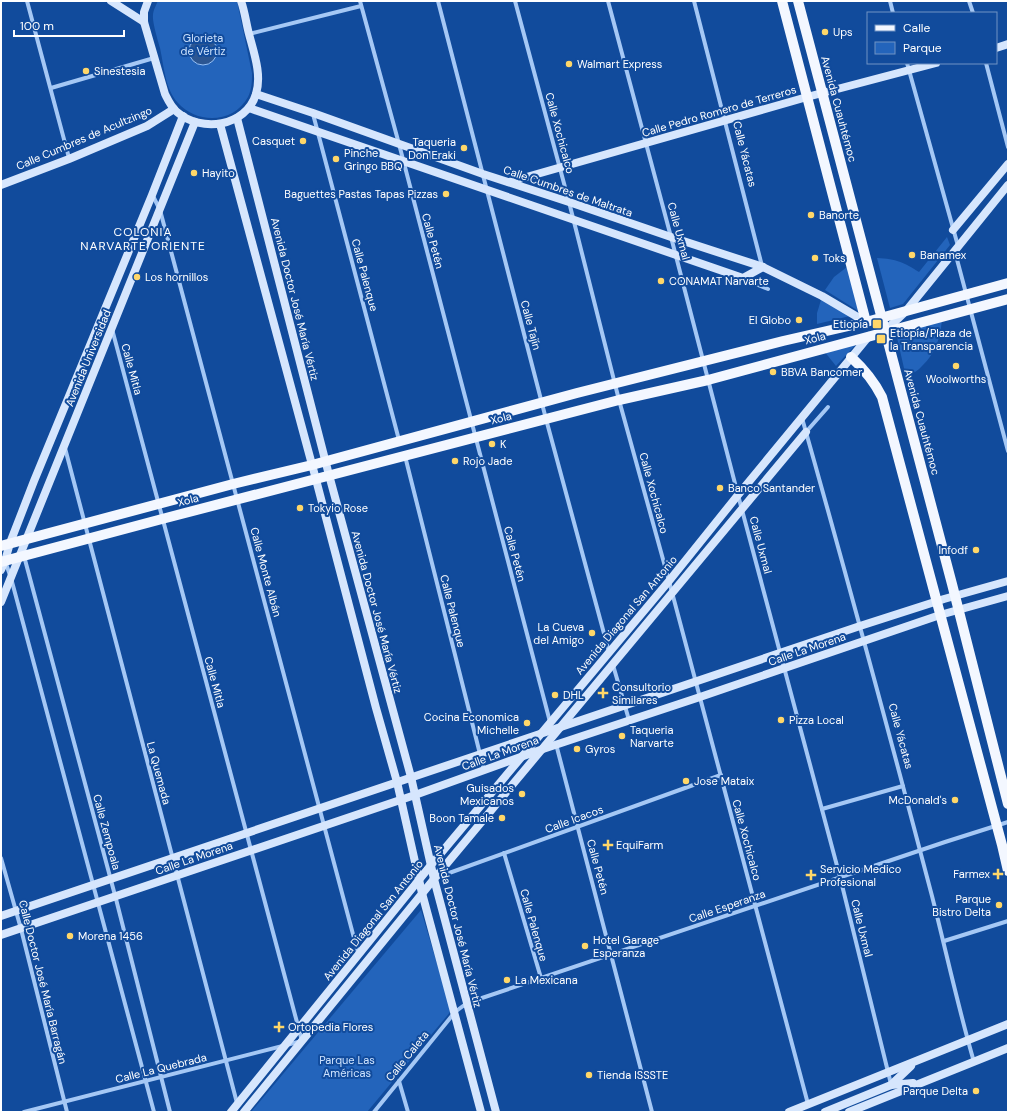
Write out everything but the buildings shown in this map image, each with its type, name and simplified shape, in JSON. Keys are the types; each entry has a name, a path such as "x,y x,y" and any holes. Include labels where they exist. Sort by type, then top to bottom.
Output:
{"main road":[{"path":"782,1 866,322"},
{"name":"Avenida Cuauhtémoc","path":"798,1 959,610 1008,804"},
{"name":"Xola","path":"6,545 615,384 783,341 866,322 1008,283"},
{"name":"Xola","path":"2,564 89,538 237,499 619,400 708,380 1008,299"},
{"path":"851,357 877,386 882,397 1008,871"}],"street":[{"path":"27,1 70,159"},
{"path":"111,1 144,22"},
{"path":"147,1 144,12 144,22 168,101 174,109 183,116 195,122 206,124 220,124 244,114 249,108 256,94 258,79 257,68 241,1"},
{"name":"Calle Tajín","path":"438,1 546,419 609,653"},
{"name":"Calle Xochicalco","path":"515,1 569,202 619,400 696,681 808,1105"},
{"name":"Calle Uxmal","path":"608,1 840,877 894,1094"},
{"name":"Calle Yácatas","path":"694,1 762,267"},
{"path":"890,1 893,12"},
{"path":"969,1 972,12"},
{"path":"249,34 360,3"},
{"name":"Calle Petén","path":"360,3 399,144 652,1112"},
{"path":"997,48 1008,44"},
{"path":"50,88 154,58"},
{"name":"Calle Pedro Romero de Terreros","path":"509,182 822,93 908,66 927,64"},
{"path":"986,64 1008,147"},
{"path":"908,66 953,230 966,294 1008,451"},
{"name":"Calle Cumbres de Maltrata","path":"256,94 483,174 762,267 822,296 866,322"},
{"path":"249,108 676,254 743,278 768,289"},
{"name":"Calle Cumbres de Acultzingo","path":"1,185 70,159 147,126 174,109"},
{"name":"Calle Palenque","path":"313,113 399,441"},
{"name":"Avenida Universidad","path":"2,564 6,545 119,275 183,116"},
{"name":"Avenida Doctor José María Vértiz","path":"237,118 328,476 411,777 434,879 496,1112"},
{"name":"Avenida Universidad","path":"1,602 22,557 27,539 48,486 195,122"},
{"path":"220,124 397,782 422,893 481,1112"},
{"path":"953,230 1008,164"},
{"path":"885,331 906,311 1008,185"},
{"name":"Calle Monte Albán","path":"152,195 160,210 359,956"},
{"path":"743,278 762,267"},
{"path":"119,275 131,282"},
{"name":"Calle Mitla","path":"112,328 302,1041"},
{"name":"Avenida Diagonal San Antonio","path":"244,1112 422,893 543,749 552,730 609,653 869,336"},
{"name":"Avenida Diagonal San Antonio","path":"560,727 828,407"},
{"name":"Calle Yácatas","path":"802,417 903,786 944,941 967,1041 974,1063"},
{"name":"La Quemada","path":"64,446 237,1104"},
{"name":"Calle Palenque","path":"405,456 484,770"},
{"path":"34,481 48,486"},
{"name":"Calle Zempoala","path":"22,557 115,897 170,1112"},
{"path":"2,564 11,578 154,1112"},
{"name":"Calle La Morena","path":"552,730 860,626 1008,581"},
{"name":"Calle La Morena","path":"1,935 415,795 556,744 784,669 940,615 1008,596"},
{"path":"612,665 629,720"},
{"name":"Avenida Diagonal San Antonio","path":"231,1112 431,866 541,734 552,730"},
{"name":"Calle La Morena","path":"1,916 541,734"},
{"name":"Calle Icacos","path":"434,879 721,776"},
{"path":"822,809 903,786"},
{"name":"Calle Esperanza","path":"455,1012 467,1002 1008,822"},
{"name":"Calle Palenque","path":"504,853 541,978"},
{"name":"Calle Doctor José María Barragán","path":"1,858 21,929 67,1112"},
{"path":"944,941 1008,922"},
{"name":"Calle Caleta","path":"374,1112 455,1012"},
{"path":"790,1112 1008,1024"},
{"name":"Calle La Quebrada","path":"24,1112 302,1041"},
{"path":"849,1112 974,1063 1008,1048"},
{"path":"891,1085 915,1062"},
{"path":"399,1081 408,1112"},
{"path":"825,1112 891,1085 924,1082"}],"green space":[{"name":"Glorieta de Vértiz","path":"158,1 237,1 252,79 248,97 241,106 233,112 214,118 205,117 195,115 178,103 170,91 153,22 154,12"},
{"path":"947,237 950,245 903,304 890,308 877,258 890,259 900,262 919,272"},
{"path":"847,267 860,312 825,290 834,277"},
{"path":"821,300 850,316 817,324 817,313"},
{"path":"942,320 940,333 931,356 919,369 906,377 896,333"},
{"path":"858,342 836,366 824,351"},
{"name":"Parque Las Américas","path":"421,910 451,1011 367,1112 251,1112"}],"shaded area":[{"path":"203,37 213,41 217,51 213,61 203,65 193,61 189,51 193,41"}],"place":[{"name":"Ups","path":"825,32"},
{"name":"Walmart Express","path":"569,64"},
{"name":"Sinestesia","path":"86,71"},
{"name":"Casquet","path":"303,141"},
{"name":"Taqueria Don Eraki","path":"464,148"},
{"name":"Pinche Gringo BBQ","path":"336,159"},
{"name":"Hayito","path":"194,173"},
{"name":"Baguettes Pastas Tapas Pizzas","path":"446,194"},
{"name":"Banorte","path":"811,215"},
{"name":"Banamex","path":"912,255"},
{"name":"Toks","path":"815,258"},
{"name":"Los hornillos","path":"137,277"},
{"name":"CONAMAT Narvarte","path":"661,281"},
{"name":"El Globo","path":"799,320"},
{"name":"Etiopía","path":"877,324"},
{"name":"Etiopía/Plaza de la Transparencia","path":"881,339"},
{"name":"Woolworths","path":"956,366"},
{"name":"BBVA Bancomer","path":"773,372"},
{"name":"K","path":"492,444"},
{"name":"Rojo Jade","path":"455,461"},
{"name":"Banco Santander","path":"720,488"},
{"name":"Tokyio Rose","path":"300,508"},
{"name":"Infodf","path":"976,550"},
{"name":"La Cueva del Amigo","path":"592,633"},
{"name":"Consultorio Similares","path":"603,693"},
{"name":"DHL","path":"555,695"},
{"name":"Pizza Local","path":"781,720"},
{"name":"Cocina Economica Michelle","path":"527,723"},
{"name":"Taqueria Narvarte","path":"622,736"},
{"name":"Gyros","path":"577,749"},
{"name":"Jose Mataix","path":"686,781"},
{"name":"Guisados Mexicanos","path":"522,794"},
{"name":"McDonald's","path":"955,800"},
{"name":"Boon Tamale","path":"502,818"},
{"name":"EquiFarm","path":"608,845"},
{"name":"Farmex","path":"998,874"},
{"name":"Servicio Medico Profesional","path":"811,875"},
{"name":"Parque Bistro Delta","path":"999,905"},
{"name":"Morena 1456","path":"70,936"},
{"name":"Hotel Garage Esperanza","path":"585,946"},
{"name":"La Mexicana","path":"507,980"},
{"name":"Ortopedia Flores","path":"279,1027"},
{"name":"Tienda ISSSTE","path":"589,1075"},
{"name":"Parque Delta","path":"976,1091"}],"district":[{"name":"COLONIA NARVARTE ORIENTE","path":"143,239"}]}
